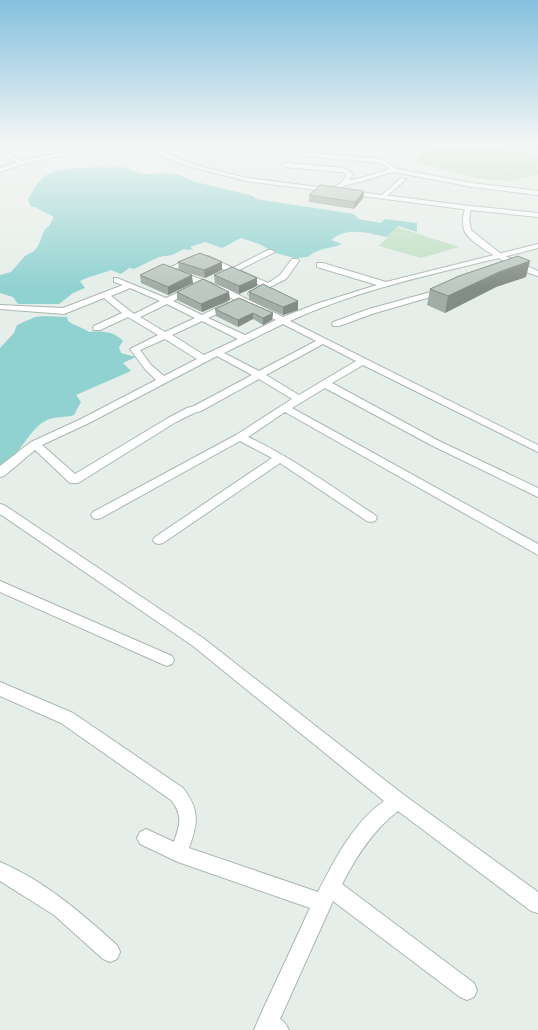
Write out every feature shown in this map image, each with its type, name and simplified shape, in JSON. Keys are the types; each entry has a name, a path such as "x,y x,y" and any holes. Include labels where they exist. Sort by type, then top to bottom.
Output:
{"street":[{"path":"348,192 468,208 538,215"},
{"path":"383,197 388,192"},
{"path":"468,208 466,219 468,231 498,256 538,274"},
{"path":"0,473 6,466 35,444 85,421 204,359 284,320 320,306 386,285 538,246"},
{"path":"97,328 131,316 271,252"},
{"path":"268,286 234,270 199,257 168,270 210,281 240,300 284,320 538,448"},
{"path":"162,381 148,367 135,349 202,319 268,286 283,277 294,261"},
{"path":"320,265 386,285"},
{"path":"505,269 518,265"},
{"path":"117,280 165,300 244,339"},
{"path":"1,308 50,312 64,311 131,285"},
{"path":"336,324 372,311 456,287"},
{"path":"105,296 131,316 204,359"},
{"path":"35,444 74,480 172,420 191,410 197,409 322,340"},
{"path":"218,353 299,399"},
{"path":"97,516 240,437 324,383 364,360"},
{"path":"324,383 435,443 538,493"},
{"path":"285,408 538,550"},
{"path":"240,437 260,446 280,458 371,518"},
{"path":"159,540 280,458"},
{"path":"1,510 198,642 398,801 538,904"},
{"path":"0,586 167,660"},
{"path":"0,689 67,718 177,794 184,802 189,813 187,829 178,853"},
{"path":"270,1028 326,895 348,853 379,815 398,801"},
{"path":"146,838 178,853 326,895 467,990"},
{"path":"0,871 61,908 110,952"}],"green space":[{"path":"397,227 459,247 421,258 379,246"}],"water":[{"path":"32,192 237,192 253,196 256,199 354,214 358,219 381,223 385,219 417,223 417,232 398,226 387,237 358,232 344,233 331,240 342,244 320,250 308,257 295,258 276,253 259,244 241,238 222,248 205,242 190,247 193,249 184,249 172,255 159,257 134,269 129,268 121,274 111,270 84,279 80,281 85,288 73,293 59,304 18,304 13,297 0,293 0,275 11,272 25,256 34,251 38,246 45,229 49,226 54,217 35,207 31,207 28,200"},
{"path":"35,317 67,317 68,321 89,332 111,333 123,341 119,347 121,353 136,357 123,363 131,371 76,395 81,402 74,415 50,419 37,427 19,450 0,470 0,348 14,333 17,325"}],"building":[{"path":"312,192 363,192 355,202 309,195"},
{"path":"200,253 222,262 204,270 178,262"},
{"path":"518,256 530,261 499,272 448,296 430,289 459,276"},
{"path":"163,264 192,275 168,287 140,275"},
{"path":"232,267 257,278 239,286 214,275"},
{"path":"203,279 229,292 201,304 177,292"},
{"path":"263,284 298,301 283,307 249,292"},
{"path":"239,298 273,313 263,318 253,313 238,320 215,309"}]}
